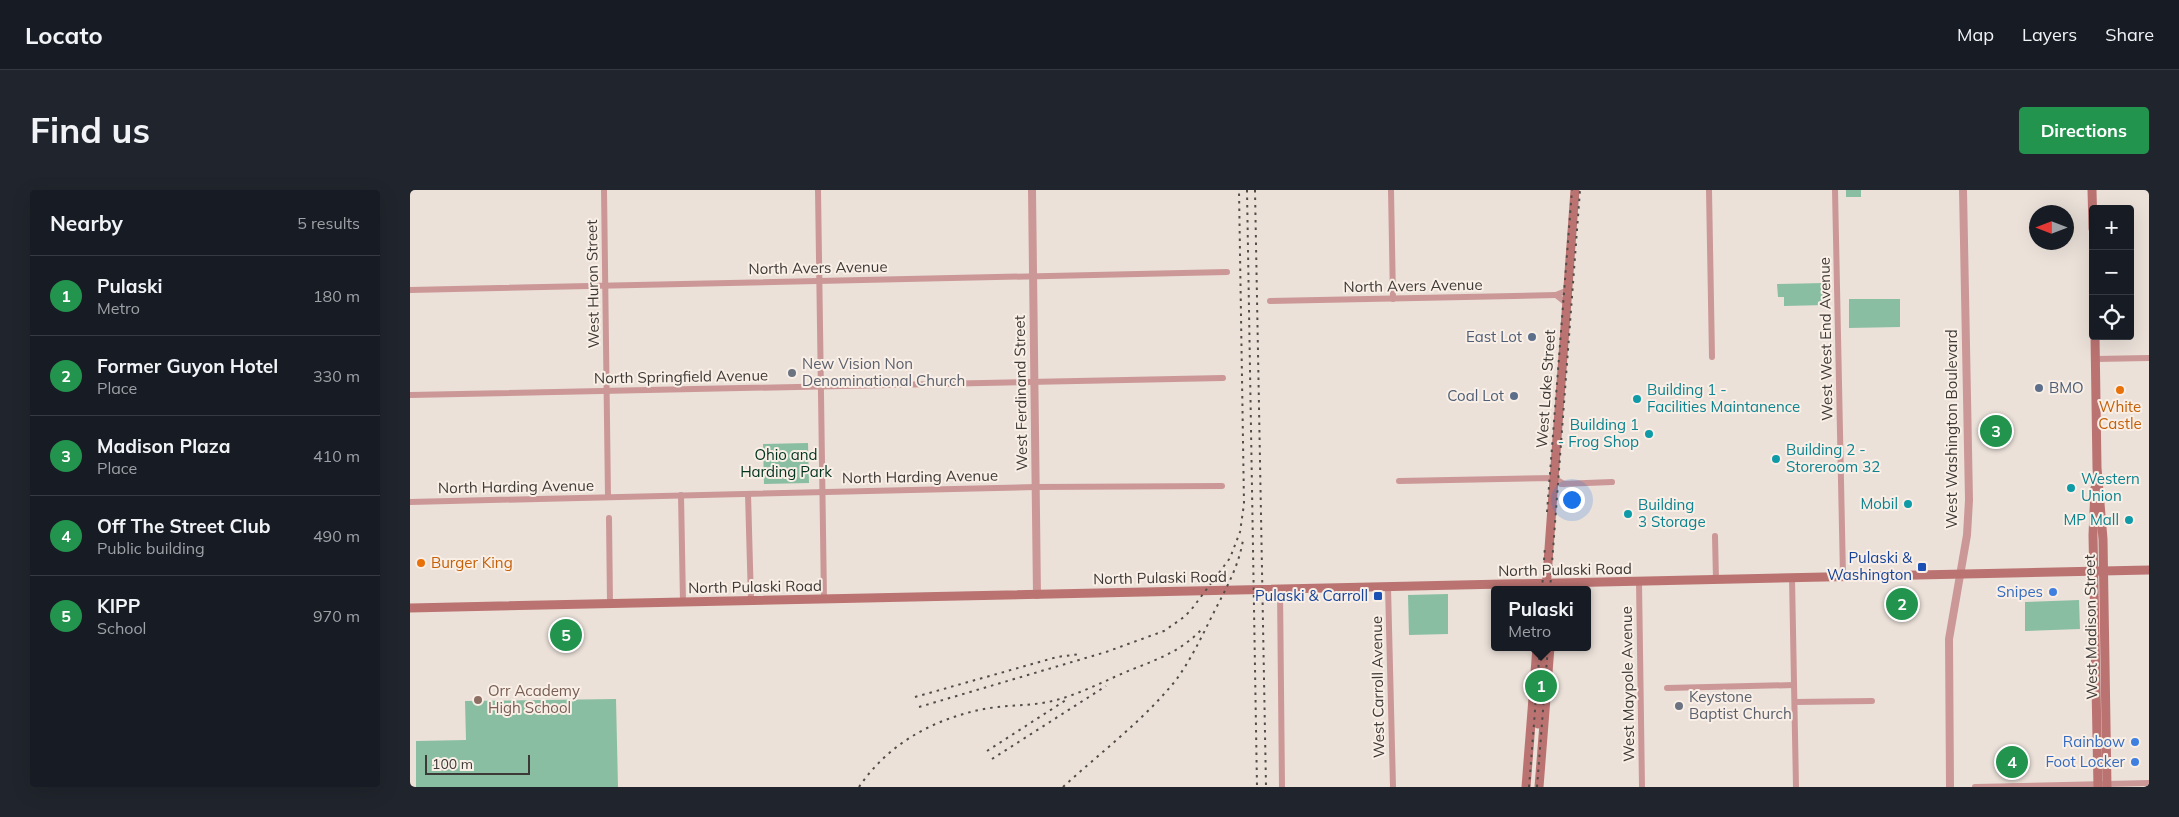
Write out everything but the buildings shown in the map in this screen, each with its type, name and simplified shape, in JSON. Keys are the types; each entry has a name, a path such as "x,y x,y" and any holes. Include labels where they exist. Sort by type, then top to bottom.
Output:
{"main road":[{"name":"West Lake Street","path":"1546,586 1575,190"},
{"path":"2092,190 2092,205"},
{"name":"West Madison Street","path":"2095,340 2097,468 2094,502 2099,571 2102,785"},
{"name":"North Pulaski Road","path":"1565,586 1639,582 2149,570"},
{"name":"North Pulaski Road","path":"410,608 1388,587 1491,587"},
{"path":"1526,787 1537,651"},
{"path":"1533,787 1544,651"},
{"path":"1539,787 1550,651"}],"street":[{"name":"West Huron Street","path":"604,190 608,497"},
{"path":"818,190 824,599"},
{"name":"West Ferdinand Street","path":"1032,190 1037,595"},
{"path":"1392,190 1393,299"},
{"path":"1709,190 1712,357"},
{"name":"West West End Avenue","path":"1835,190 1843,577"},
{"name":"West Washington Boulevard","path":"1950,787 1949,639 1968,525 1969,500 1963,190"},
{"name":"North Avers Avenue","path":"410,290 1227,272"},
{"name":"North Avers Avenue","path":"1270,301 1556,295 1568,290"},
{"path":"1556,295 1566,303"},
{"path":"2095,359 2149,358"},
{"name":"North Springfield Avenue","path":"410,395 1223,378"},
{"path":"1399,481 1542,478 1564,484 1612,482"},
{"name":"North Harding Avenue","path":"410,502 1036,487 1222,486"},
{"path":"748,494 751,601"},
{"path":"681,495 684,602"},
{"path":"609,518 610,604"},
{"path":"1715,536 1716,580"},
{"path":"1792,578 1796,787"},
{"name":"West Maypole Avenue","path":"1639,582 1642,787"},
{"name":"West Carroll Avenue","path":"1388,587 1393,787"},
{"path":"1280,590 1282,787"},
{"path":"1667,688 1794,684"},
{"path":"1795,702 1872,701"},
{"path":"1975,787 2149,783"}],"green space":[{"path":"1846,190 1861,190 1861,197 1846,197"},
{"path":"1825,283 1826,305 1784,306 1784,297 1778,297 1777,284"},
{"path":"1849,299 1900,299 1900,327 1849,328"},
{"name":"Ohio and Harding Park","path":"808,443 809,483 764,484 763,444"},
{"path":"1448,594 1448,634 1409,635 1408,595"},
{"path":"2079,600 2080,629 2025,631 2025,602"},
{"path":"616,699 618,787 416,787 416,741 466,740 465,701"}],"railway":[{"path":"919,707 1106,652 1164,631 1191,610 1230,558 1240,532 1244,504 1239,190"},
{"path":"1247,190 1257,787"},
{"path":"1255,190 1266,787"},
{"path":"1547,512 1572,190"},
{"path":"1550,586 1580,190"},
{"path":"1063,787 1136,723 1176,680 1197,646 1228,584 1236,567 1243,540"},
{"path":"1542,586 1545,546"},
{"path":"859,787 884,758 898,746 913,736 947,719 984,709 1048,702 1070,696 1170,653 1186,643 1201,630"},
{"path":"1529,787 1540,651"},
{"path":"1537,787 1548,651"},
{"path":"915,697 1057,657 1080,654"},
{"path":"992,759 1106,686"},
{"path":"987,751 1066,700"}],"place":[{"name":"East Lot","path":"1532,337"},
{"name":"New Vision Non Denominational Church","path":"792,373"},
{"name":"BMO","path":"2039,388"},
{"name":"White Castle","path":"2120,390"},
{"name":"Coal Lot","path":"1514,396"},
{"name":"Building 1 - Facilities Maintanence","path":"1637,399"},
{"name":"Madison Plaza","path":"1996,431"},
{"name":"Building 1 - Frog Shop","path":"1649,434"},
{"name":"Building 2 - Storeroom 32","path":"1776,459"},
{"name":"Western Union","path":"2071,488"},
{"name":"Mobil","path":"1908,504"},
{"name":"Building 3 Storage","path":"1628,514"},
{"name":"MP Mall","path":"2129,520"},
{"name":"Burger King","path":"421,563"},
{"name":"Pulaski & Washington","path":"1922,567"},
{"name":"Snipes","path":"2053,592"},
{"name":"Pulaski & Carroll","path":"1378,596"},
{"name":"Former Guyon Hotel","path":"1902,604"},
{"name":"KIPP","path":"566,635"},
{"name":"Pulaski","path":"1541,686"},
{"name":"Orr Academy High School","path":"478,700"},
{"name":"Keystone Baptist Church","path":"1679,706"},
{"name":"Rainbow","path":"2135,742"},
{"name":"Off The Street Club","path":"2012,762"},
{"name":"Foot Locker","path":"2135,762"}]}
